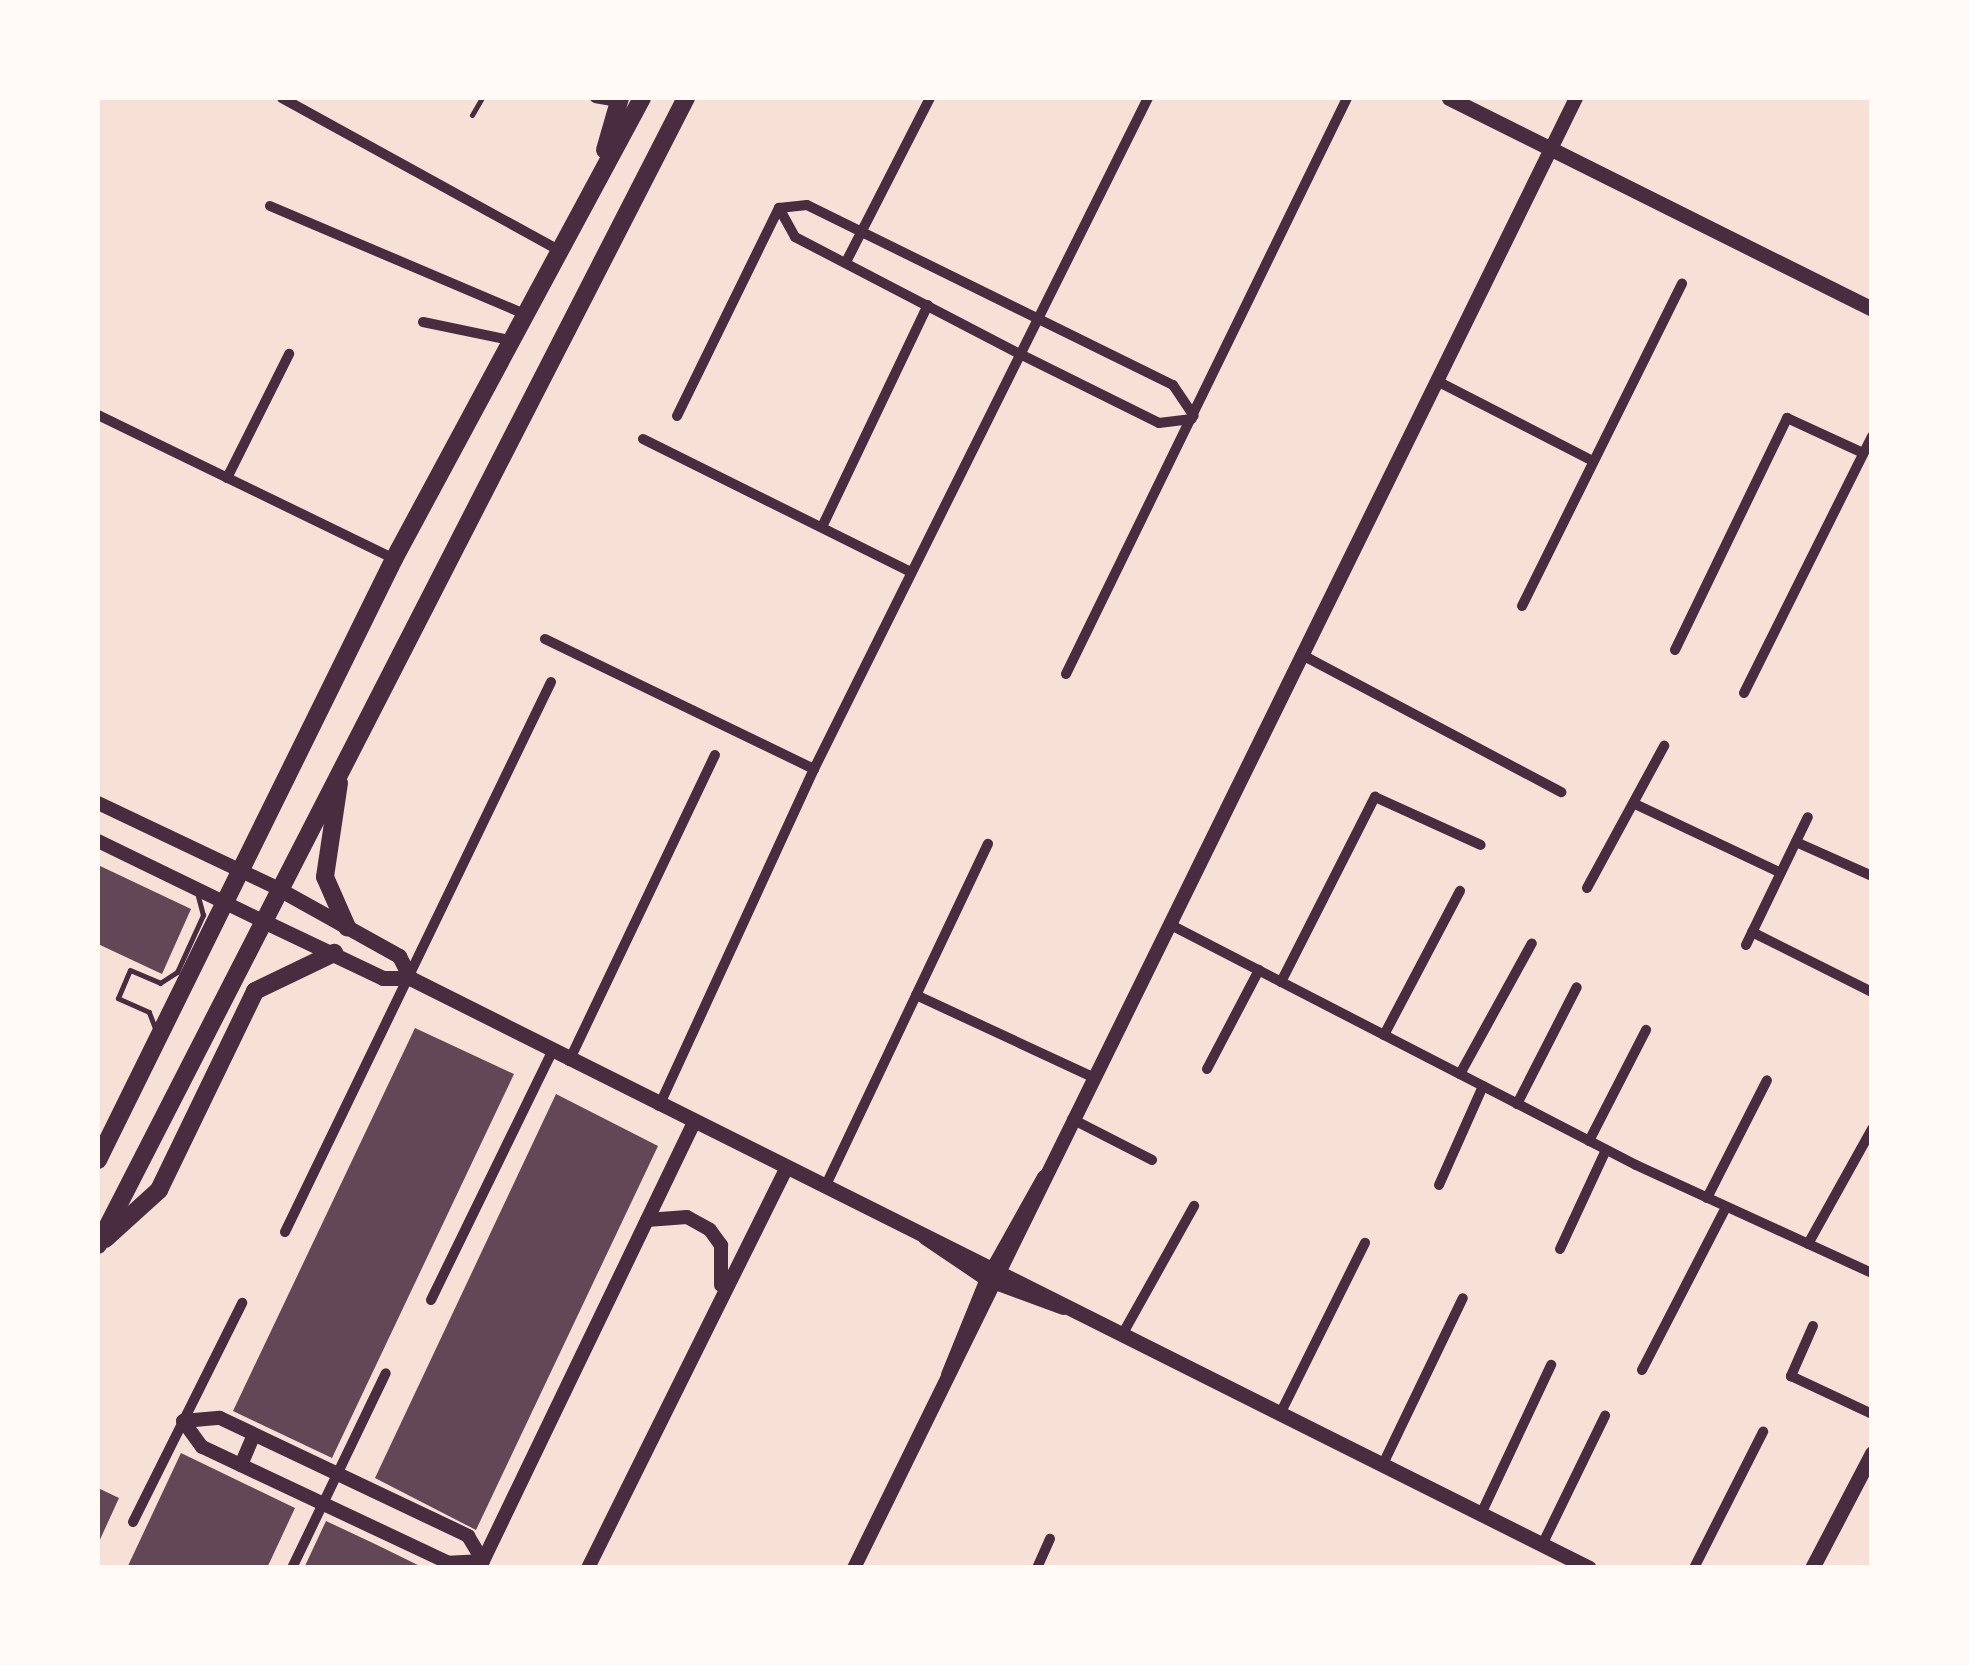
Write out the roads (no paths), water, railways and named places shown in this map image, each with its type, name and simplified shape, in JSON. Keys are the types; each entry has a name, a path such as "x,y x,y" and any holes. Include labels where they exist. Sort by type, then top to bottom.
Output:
{"main road":[{"path":"98,1160 394,559 642,98"},
{"path":"98,1246 346,754 686,98"},
{"path":"1449,98 1872,309"},
{"path":"598,176 616,99"},
{"path":"346,754 326,876 347,926"},
{"path":"278,888 399,956 410,978"},
{"path":"261,920 384,978 410,978 568,1063 1590,1568"},
{"path":"98,1246 159,1190 255,991 334,953"},
{"path":"1811,1567 1872,1453"}],"street":[{"path":"282,98 558,250"},
{"path":"595,98 616,99"},
{"path":"846,262 930,98"},
{"path":"658,1107 814,768 1148,98"},
{"path":"1066,674 1347,98"},
{"path":"854,1568 1072,1119 1306,657 1576,98"},
{"path":"779,208 807,205 1173,385 1193,418"},
{"path":"270,206 524,314"},
{"path":"779,208 795,236 1022,356 1159,423 1193,418"},
{"path":"677,416 779,208"},
{"path":"1522,606 1591,460 1682,284"},
{"path":"822,527 928,305"},
{"path":"423,322 510,340"},
{"path":"227,478 289,354"},
{"path":"1439,382 1591,460"},
{"path":"98,415 394,559"},
{"path":"1675,650 1786,418 1863,452"},
{"path":"1744,692 1872,436"},
{"path":"643,439 911,572"},
{"path":"545,639 814,768"},
{"path":"1306,657 1561,792"},
{"path":"285,1232 551,682"},
{"path":"1586,888 1664,746"},
{"path":"568,1063 714,755"},
{"path":"1282,982 1375,797 1481,844"},
{"path":"98,803 278,888"},
{"path":"1634,804 1781,873"},
{"path":"1746,945 1808,817"},
{"path":"98,841 261,920"},
{"path":"1796,842 1872,876"},
{"path":"825,1188 988,844"},
{"path":"1384,1035 1460,892"},
{"path":"1171,925 1606,1150 1872,1273"},
{"path":"1752,932 1872,992"},
{"path":"1460,1074 1532,943"},
{"path":"1207,1069 1259,970"},
{"path":"1517,1104 1578,987"},
{"path":"916,996 1093,1077"},
{"path":"1590,1141 1646,1030"},
{"path":"431,1300 551,1054"},
{"path":"1707,1198 1767,1080"},
{"path":"1440,1185 1483,1086"},
{"path":"1072,1119 1152,1160"},
{"path":"482,1564 693,1124"},
{"path":"1808,1244 1872,1128"},
{"path":"1560,1250 1606,1150"},
{"path":"588,1568 721,1291 786,1168"},
{"path":"1122,1335 1194,1206"},
{"path":"1642,1370 1726,1206"},
{"path":"647,1220 688,1217 710,1230 720,1244 721,1291"},
{"path":"1281,1412 1365,1243"},
{"path":"1383,1464 1463,1298"},
{"path":"132,1522 242,1303"},
{"path":"1813,1326 1791,1376 1872,1414"},
{"path":"1481,1514 1550,1364"},
{"path":"292,1568 386,1373"},
{"path":"1542,1545 1605,1416"},
{"path":"182,1422 220,1418 254,1434 468,1536 482,1564"},
{"path":"182,1422 202,1446 241,1465 449,1563 482,1564"},
{"path":"1694,1568 1763,1432"},
{"path":"241,1465 254,1434"},
{"path":"1036,1568 1050,1539"}],"lane":[{"path":"472,114 482,98"},
{"path":"154,1044 153,1016 118,998 130,970 160,983 177,972 203,915 185,883"}]}
